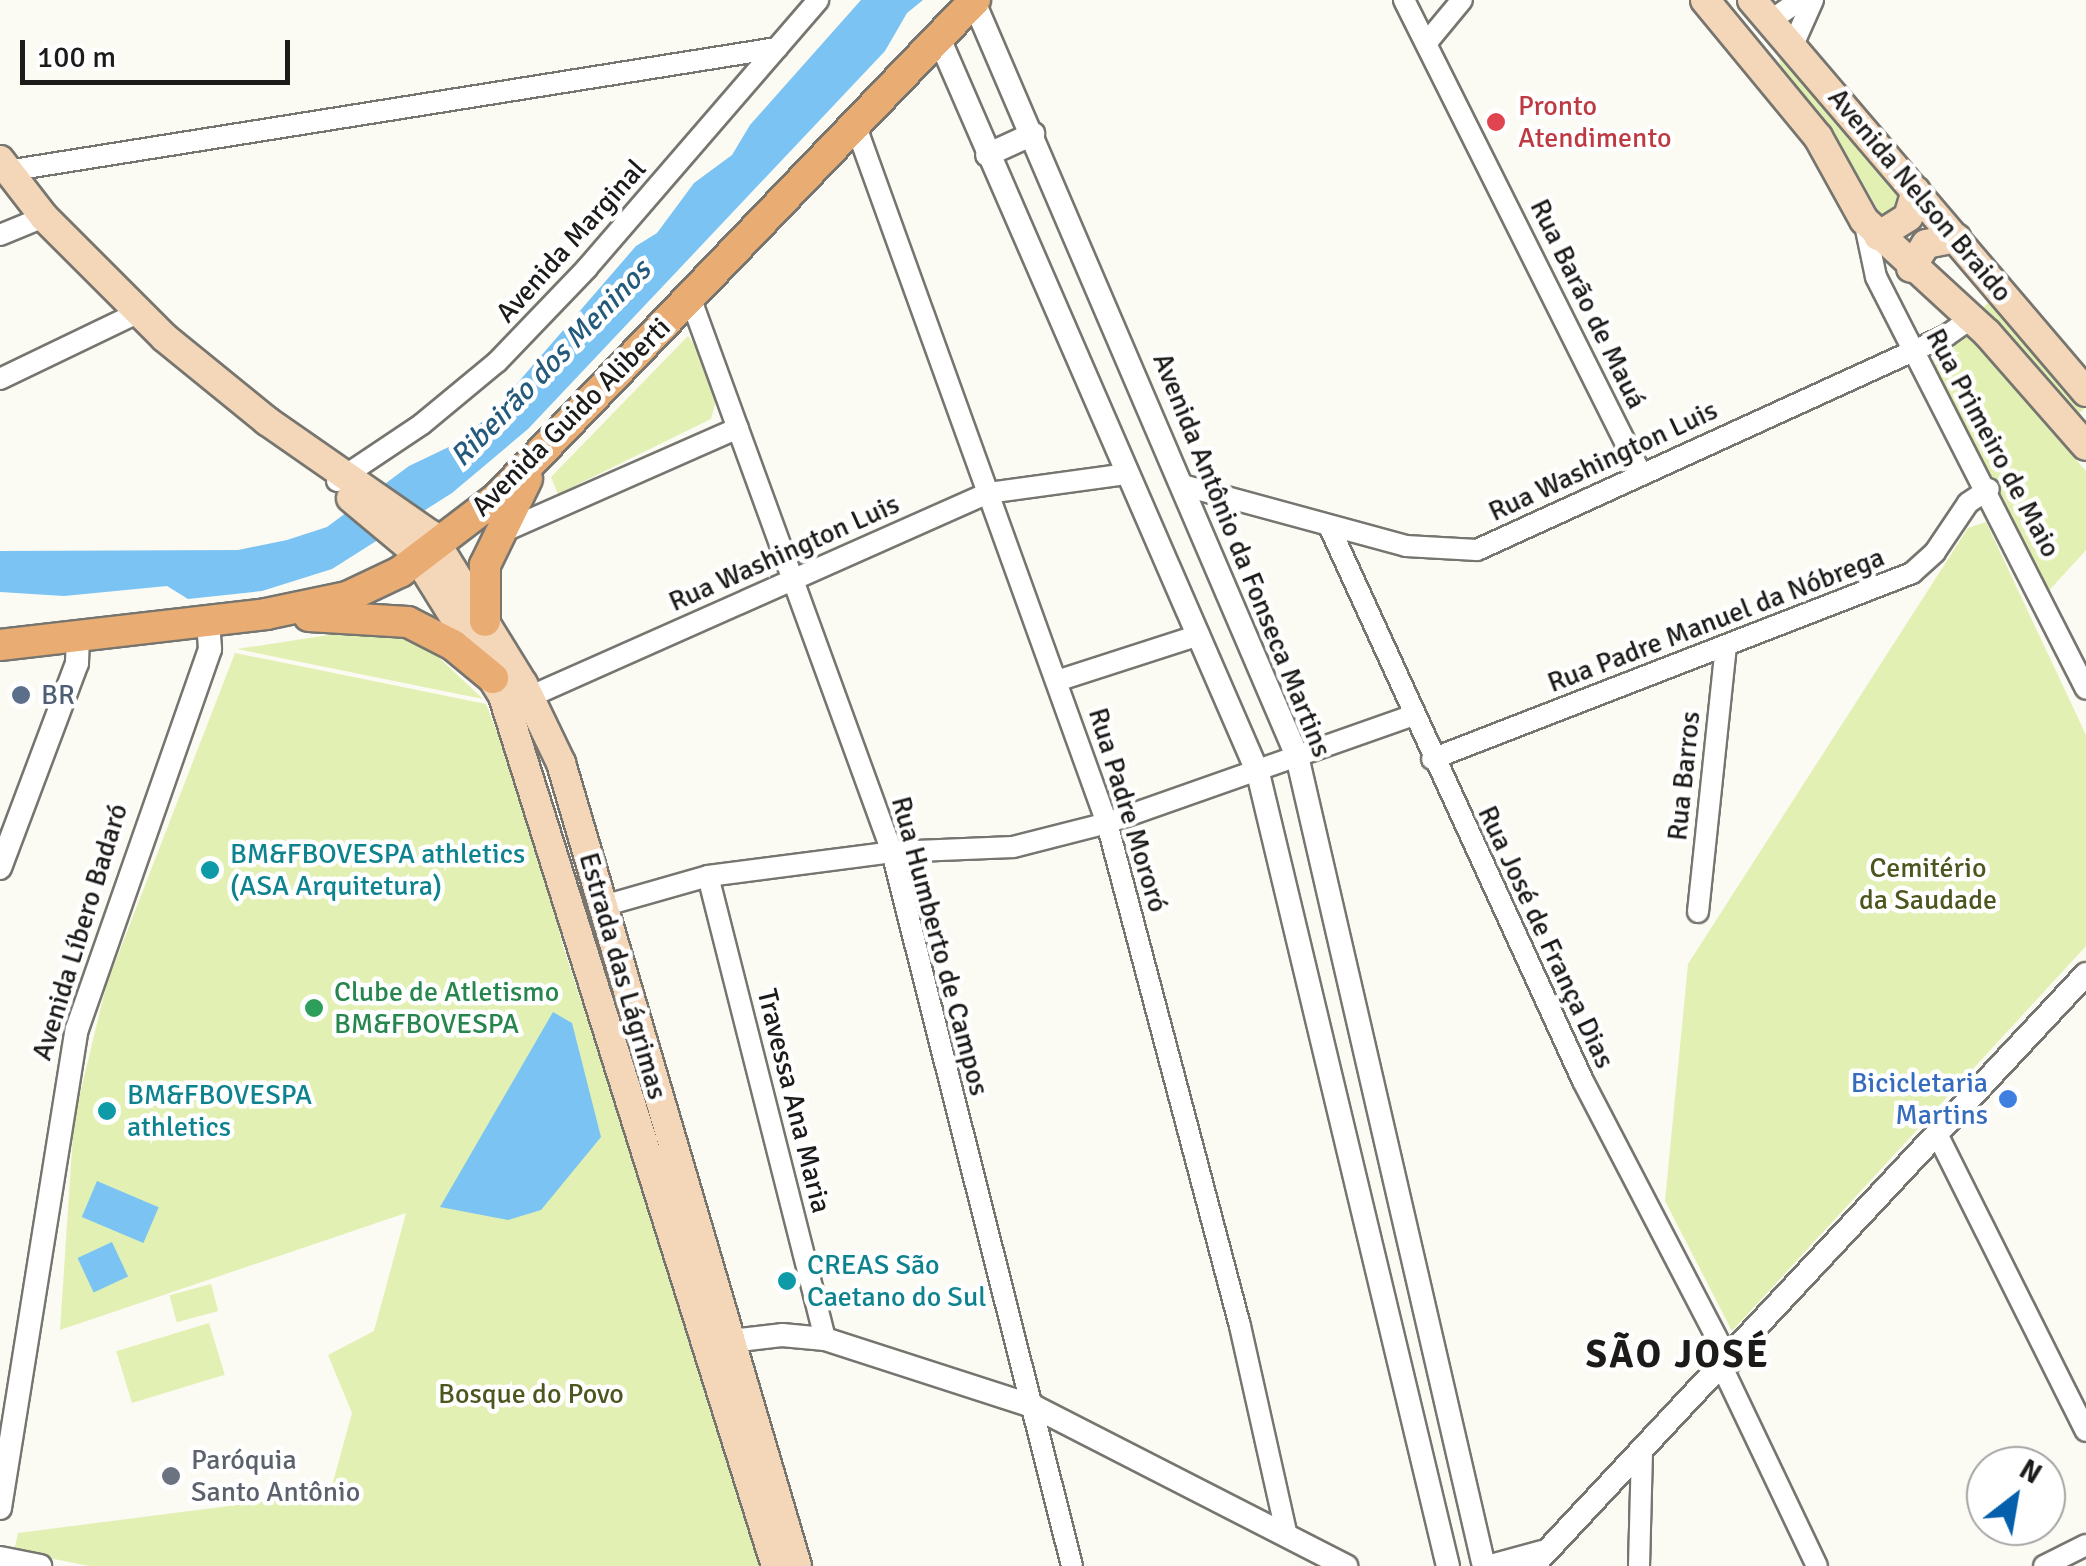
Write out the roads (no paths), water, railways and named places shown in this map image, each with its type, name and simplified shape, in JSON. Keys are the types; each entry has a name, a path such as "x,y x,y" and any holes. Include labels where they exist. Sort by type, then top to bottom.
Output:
{"main road":[{"name":"Avenida Nelson Braido","path":"1704,0 1818,137 1871,228 1910,268 1972,318 2086,446"},
{"name":"Avenida Guido Aliberti","path":"0,644 266,614 347,597 429,552 540,454 975,1"},
{"name":"Avenida Nelson Braido","path":"1761,10 2086,392"},
{"path":"1761,10 1769,75"},
{"name":"Estrada das Lágrimas","path":"4,165 44,217 140,312 407,528 485,621 530,697 562,763 603,906 776,1566"},
{"path":"1871,228 1908,217 1916,192"},
{"path":"1910,268 1926,244 1956,238"},
{"path":"1972,318 1984,293 1985,271"},
{"path":"485,621 483,580 500,533 540,454"},
{"name":"Estrada das Lágrimas","path":"429,552 493,678 531,775 715,1343 797,1566"},
{"path":"266,614 408,622 493,678"}],"street":[{"name":"Avenida Marginal","path":"342,479 497,362 587,268 818,0"},
{"name":"Rua Barão de Mauá","path":"1404,0 1428,41 1640,472"},
{"path":"1428,41 1462,0"},
{"path":"1761,10 1800,0"},
{"path":"1793,44 1812,0"},
{"name":"Avenida Antônio da Fonseca Martins","path":"975,1 1297,756 1488,1565"},
{"path":"938,36 1258,773 1450,1566 1538,1559 1642,1448 1727,1366 2086,974"},
{"path":"4,165 777,48"},
{"name":"Rua Padre Mororó","path":"855,124 1060,680 1108,823 1240,1326 1286,1532"},
{"path":"988,155 1034,134"},
{"path":"0,235 44,217"},
{"name":"Rua Primeiro de Maio","path":"1871,228 1868,254 2086,688"},
{"name":"Rua Humberto de Campos","path":"690,296 796,578 892,852 1072,1566"},
{"path":"0,380 140,312"},
{"name":"Rua Washington Luis","path":"1182,485 1438,552 1476,550 1972,318"},
{"path":"500,533 738,428"},
{"name":"Rua Washington Luis","path":"530,697 988,493 1126,474"},
{"name":"Rua Padre Manuel da Nóbrega","path":"1432,759 1912,573 1935,552 1968,503 1989,489"},
{"name":"Rua José de França Dias","path":"1329,526 1412,716 1583,1081 1727,1366 1817,1566"},
{"name":"Avenida Líbero Badaró","path":"0,1508 76,1029 210,649 208,619"},
{"path":"1060,680 1200,635"},
{"path":"0,868 77,663 78,636"},
{"name":"Rua Barros","path":"1698,912 1726,647"},
{"path":"603,906 708,876 892,852 1013,847 1108,823 1412,716"},
{"path":"0,838 21,812"},
{"name":"Travessa Ana Maria","path":"708,876 825,1339"},
{"path":"1937,1134 2086,1432"},
{"path":"715,1343 825,1339 1034,1406 1346,1566"},
{"path":"1639,1566 1642,1448"},
{"path":"2044,1566 2086,1545"},
{"path":"0,1558 40,1566"}],"water":[{"name":"Ribeirão dos Meninos","path":"861,0 923,0 907,13 885,51 528,429 452,493 332,569 262,591 188,599 167,586 64,596 0,592 0,551 238,550 287,540 327,527 409,466 453,445 488,417 636,246 657,233 694,183 732,155 750,125"},
{"path":"553,1012 572,1023 601,1137 541,1210 508,1220 440,1207"},
{"path":"97,1181 159,1207 143,1243 82,1217"},
{"path":"112,1242 128,1276 94,1292 78,1258"}],"place":[{"name":"Pronto Atendimento","path":"1496,122"},
{"name":"BR","path":"21,695"},
{"name":"BM&FBOVESPA athletics (ASA Arquitetura)","path":"210,870"},
{"name":"Clube de Atletismo BM&FBOVESPA","path":"314,1008"},
{"name":"Bicicletaria Martins","path":"2008,1099"},
{"name":"BM&FBOVESPA athletics","path":"107,1111"},
{"name":"CREAS São Caetano do Sul","path":"787,1281"},
{"name":"Paróquia Santo Antônio","path":"171,1476"}],"district":[{"name":"SÃO JOSÉ","path":"1678,1355"}],"park label":[{"name":"Cemitério da Saudade","path":"1928,884"},
{"name":"Bosque do Povo","path":"531,1394"}]}
